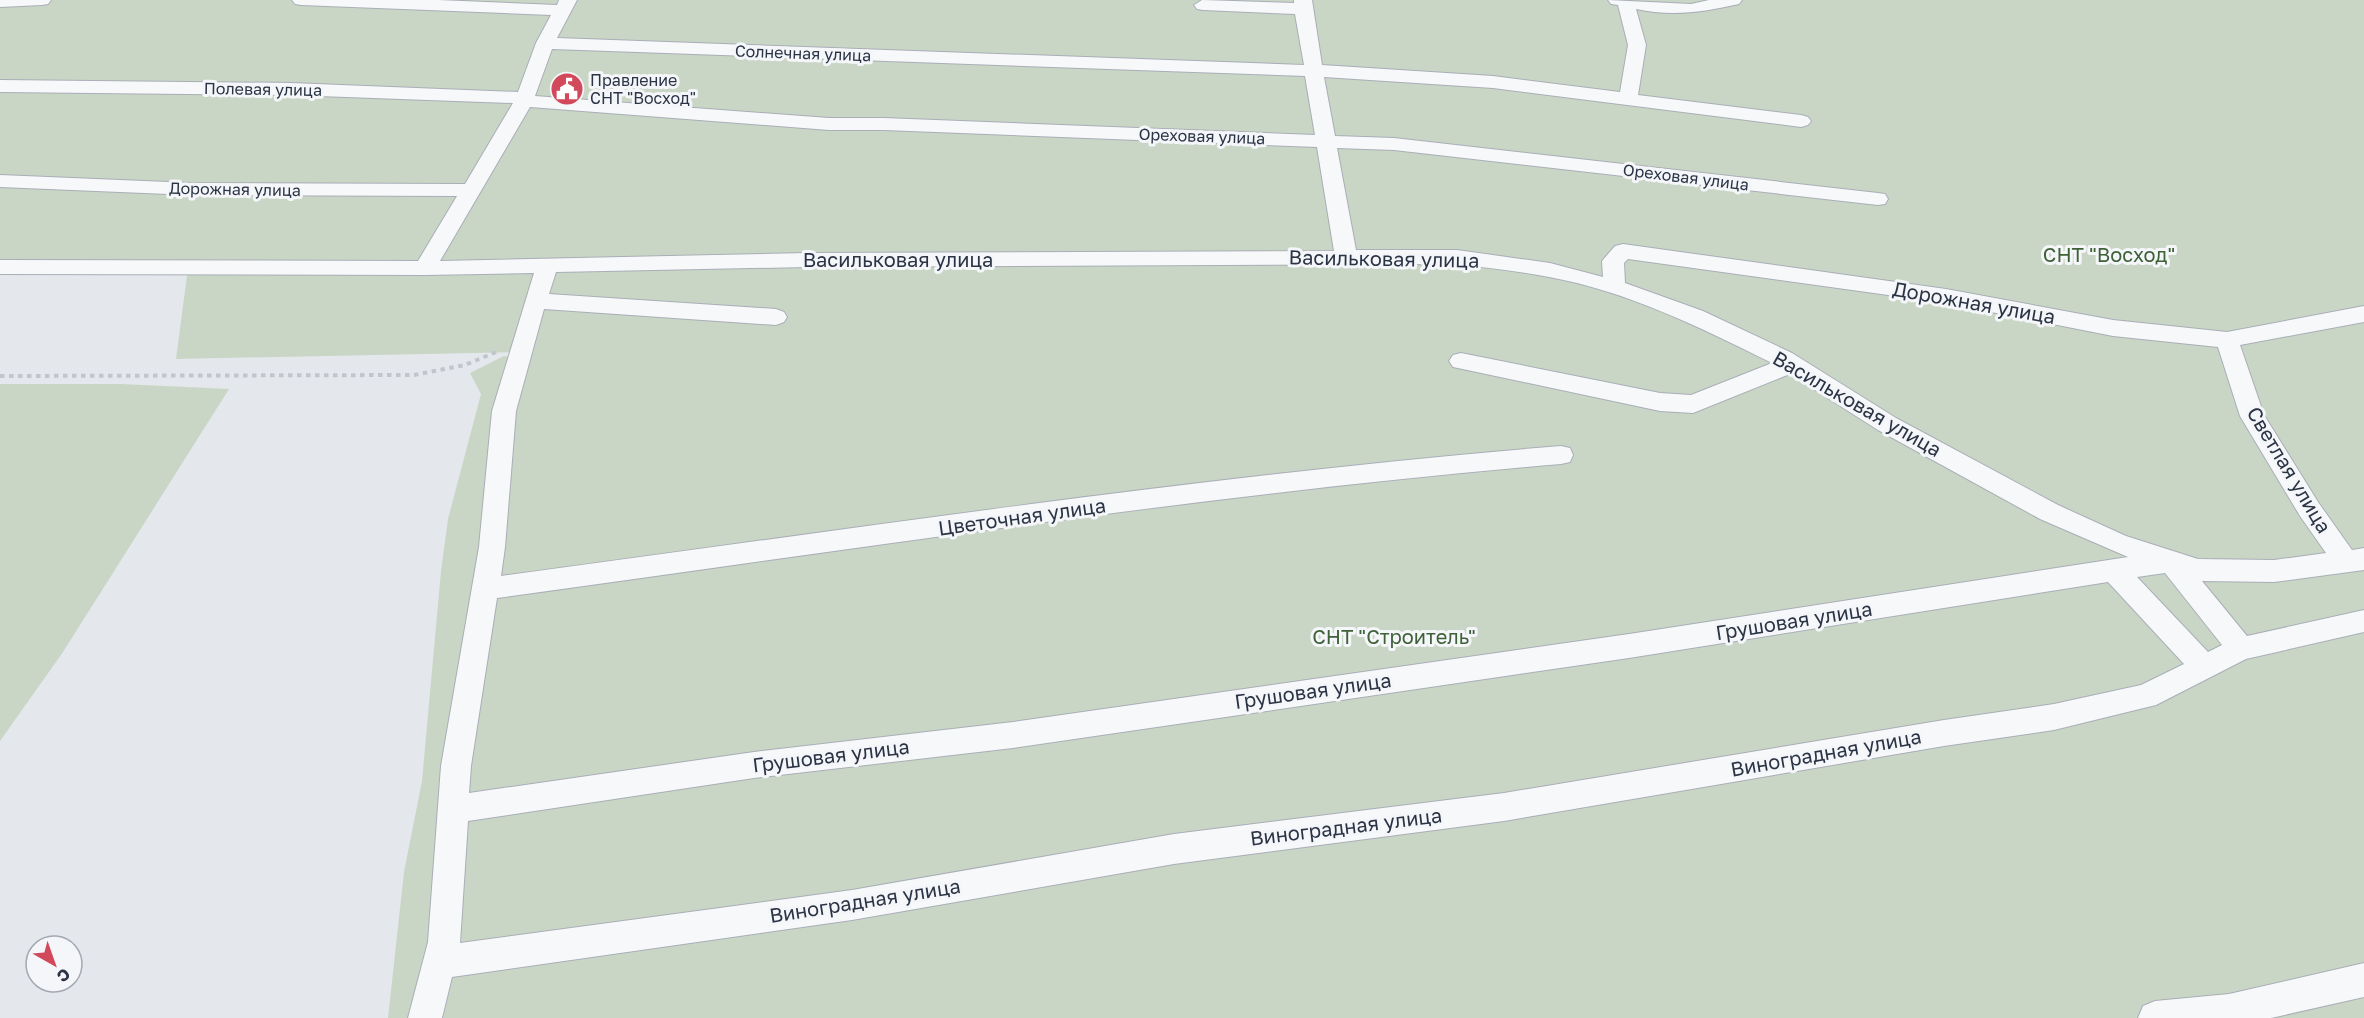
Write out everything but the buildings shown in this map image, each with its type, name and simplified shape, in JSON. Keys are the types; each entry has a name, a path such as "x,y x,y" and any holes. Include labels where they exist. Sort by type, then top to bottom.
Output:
{"street":[{"path":"0,2 42,0"},
{"path":"301,0 566,5 545,43 525,99 425,268"},
{"path":"1622,0 1653,8 1691,9 1733,0"},
{"path":"1622,0 1636,45 1628,100"},
{"path":"0,6 27,1"},
{"path":"1203,5 1303,4 1312,70 1328,141 1346,257"},
{"name":"Солнечная улица","path":"545,43 1061,63 1312,70 1493,82 1801,121"},
{"name":"Полевая улица","path":"0,86 291,89 525,99"},
{"name":"Ореховая улица","path":"525,99 829,124 884,124 1394,144 1878,199"},
{"name":"Дорожная улица","path":"0,181 192,189 471,190"},
{"name":"Дорожная улица","path":"1614,287 1613,261 1623,251 1946,296 2113,328 2227,340 2364,314"},
{"name":"Васильковая улица","path":"0,267 425,268 807,260 1458,257 1550,270 1614,287 1695,316 1792,364 1887,424 2049,512 2117,543 2198,570 2274,571 2355,561"},
{"path":"424,1018 444,942 456,766 492,548 504,411 535,301 548,264"},
{"path":"535,301 776,317"},
{"name":"Светлая улица","path":"2227,340 2252,416 2309,509 2355,561"},
{"path":"1461,361 1660,402 1693,404 1792,364"},
{"name":"Цветочная улица","path":"485,589 1252,486 1416,467 1561,455"},
{"path":"2171,561 2241,649 2364,621"},
{"name":"Грушовая улица","path":"453,809 754,765 1013,735 1629,646 2171,561"},
{"path":"2114,570 2204,667"},
{"name":"Виноградная улица","path":"439,962 852,905 1174,849 1504,807 2054,717 2146,696 2241,649"},
{"path":"2155,1018 2229,1011 2364,980"}],"path":[{"path":"0,376 414,375 465,365 511,344 527,328"}],"green space":[{"name":"СНТ \"Строитель\"","path":"0,0 2364,0 2364,1018 425,1018 520,352 176,359 188,268 0,267"},
{"path":"504,356 513,357 436,943 416,1018 388,1018 404,872 422,781 441,571 448,519 481,394 470,373"},
{"path":"0,384 121,384 229,389 63,652 0,741"}],"place":[{"name":"Правление СНТ \"Восход\"","path":"567,89"}],"park label":[{"name":"СНТ \"Восход\"","path":"2109,255"}]}
